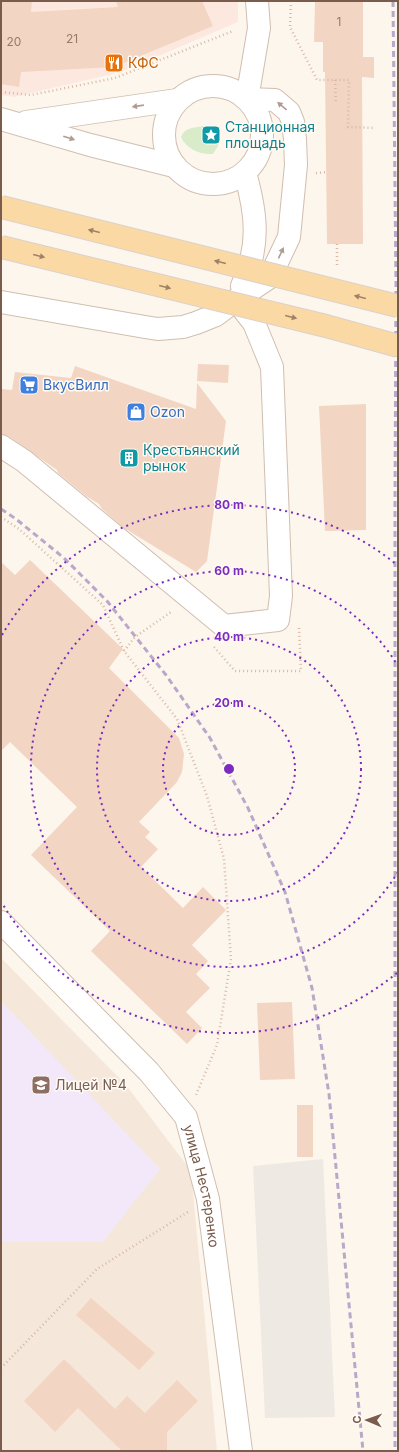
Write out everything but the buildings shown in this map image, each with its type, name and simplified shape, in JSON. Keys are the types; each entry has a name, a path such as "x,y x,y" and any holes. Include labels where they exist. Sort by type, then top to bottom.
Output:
{"main road":[{"path":"1,208 398,306"},
{"path":"1,247 326,326 398,346"}],"street":[{"path":"247,99 259,28 258,1"},
{"path":"212,85 231,88 247,99 259,116 262,141 257,158 245,173 228,182 208,184 189,179 174,166 165,150 163,132 167,115 177,100 193,89 212,85"},
{"path":"1,302 158,329 196,323 216,315 270,277 289,237 296,165 293,122 288,112 275,100 247,99"},
{"path":"10,121 177,100"},
{"path":"10,121 90,145 174,166"},
{"path":"236,300 250,269 256,232 253,201 245,173"},
{"path":"1,446 24,461 224,626 278,620 281,596 272,367 254,323 236,300"},
{"name":"улица Нестеренко","path":"1,922 149,1072 186,1117 208,1199 241,1451"}],"path":[{"path":"291,1 290,27 317,80 348,80 348,127 375,128"},
{"path":"1,92 31,95 115,78 233,31"},
{"path":"335,80 336,103"},
{"path":"316,173 326,172"},
{"path":"337,244 337,274"},
{"path":"1,517 19,529 103,605 124,651 177,719 207,796 224,859 231,959 217,1045 186,1117"},
{"path":"124,651 135,637 176,609"},
{"path":"1,1368 96,1269 208,1199"}],"shaded area":[{"path":"1,1 238,1 238,22 121,72 14,97 1,95"},
{"path":"1,958 126,1085 191,1171 217,1451 1,1451"},
{"name":"Лицей №4","path":"1,1001 160,1169 103,1242 1,1242"},
{"path":"323,1159 335,1417 265,1418 253,1166"}],"green space":[{"path":"203,126 212,128 218,133 218,146 213,154 199,152 190,148 181,137 187,130"}],"railway":[{"path":"393,1 396,283 395,1451"},
{"path":"1,509 16,519 64,558 107,601 166,675 210,738 248,808 285,892 312,988 329,1094 363,1451"}],"place":[{"name":"КФС","path":"114,63"},
{"name":"Станционная площадь","path":"211,135"},
{"name":"ВкусВилл","path":"29,385"},
{"name":"Ozon","path":"136,412"},
{"name":"Крестьянский рынок","path":"129,458"},
{"name":"Лицей №4","path":"41,1085"}]}
